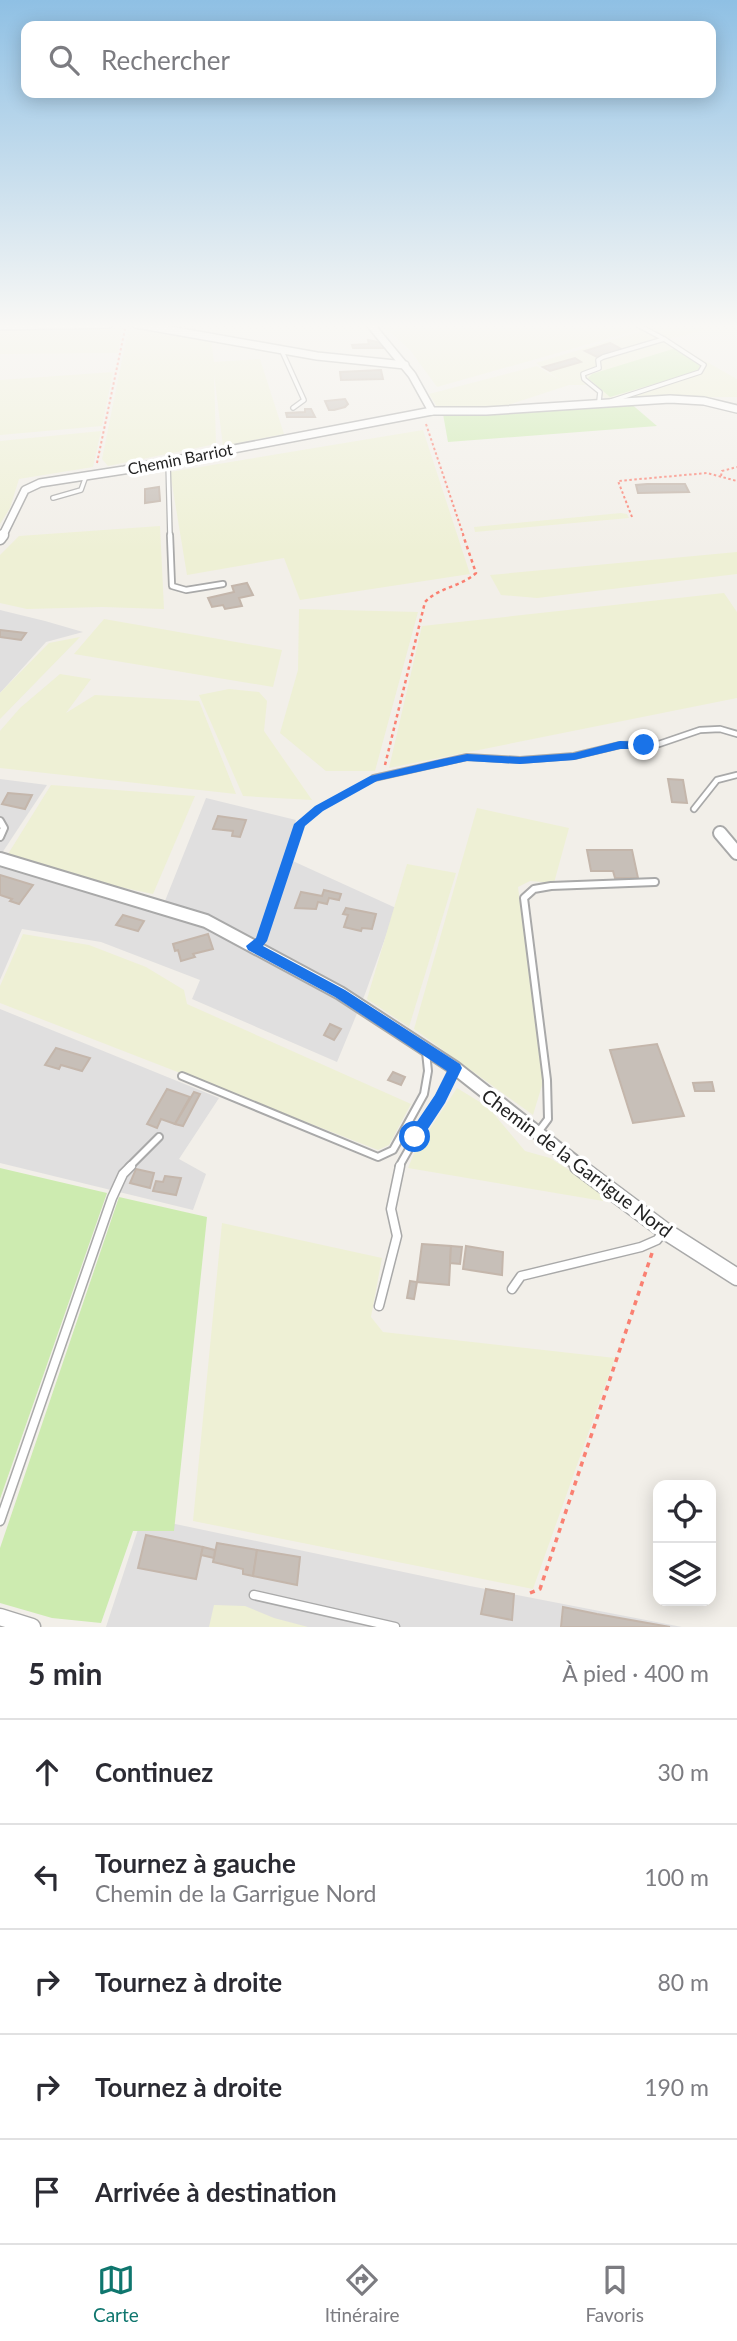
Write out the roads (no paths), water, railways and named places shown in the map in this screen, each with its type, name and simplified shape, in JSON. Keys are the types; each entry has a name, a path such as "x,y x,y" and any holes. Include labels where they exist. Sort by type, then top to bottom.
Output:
{"street":[{"path":"426,400 432,411"},
{"name":"Chemin Barriot","path":"0,539 28,488 47,481 432,411 460,412 599,401 689,400 737,409"},
{"path":"720,833 737,853"},
{"name":"Chemin de la Garrigue Nord","path":"0,859 206,921 340,993 455,1068 661,1235 737,1277"},
{"path":"0,1617 32,1627"}],"lane":[{"path":"293,408 303,400"},
{"path":"168,461 172,586 186,590 223,584"},
{"path":"53,498 81,491 86,476"},
{"path":"374,778 467,757 520,760 574,756 620,745 659,744 700,730 720,729 737,734"},
{"path":"694,809 717,780 737,775"},
{"path":"0,821 4,828 0,837"},
{"path":"537,1134 548,1119 547,1080 524,898 534,890 551,886 655,882"},
{"path":"182,1076 378,1157 393,1150 424,1094 428,1071 426,1049"},
{"path":"379,1306 397,1236 391,1209 398,1170 455,1068"},
{"path":"0,1521 112,1198 123,1174 159,1137"},
{"path":"512,1289 521,1276 641,1247 661,1235"},
{"path":"254,1594 396,1627"}]}
